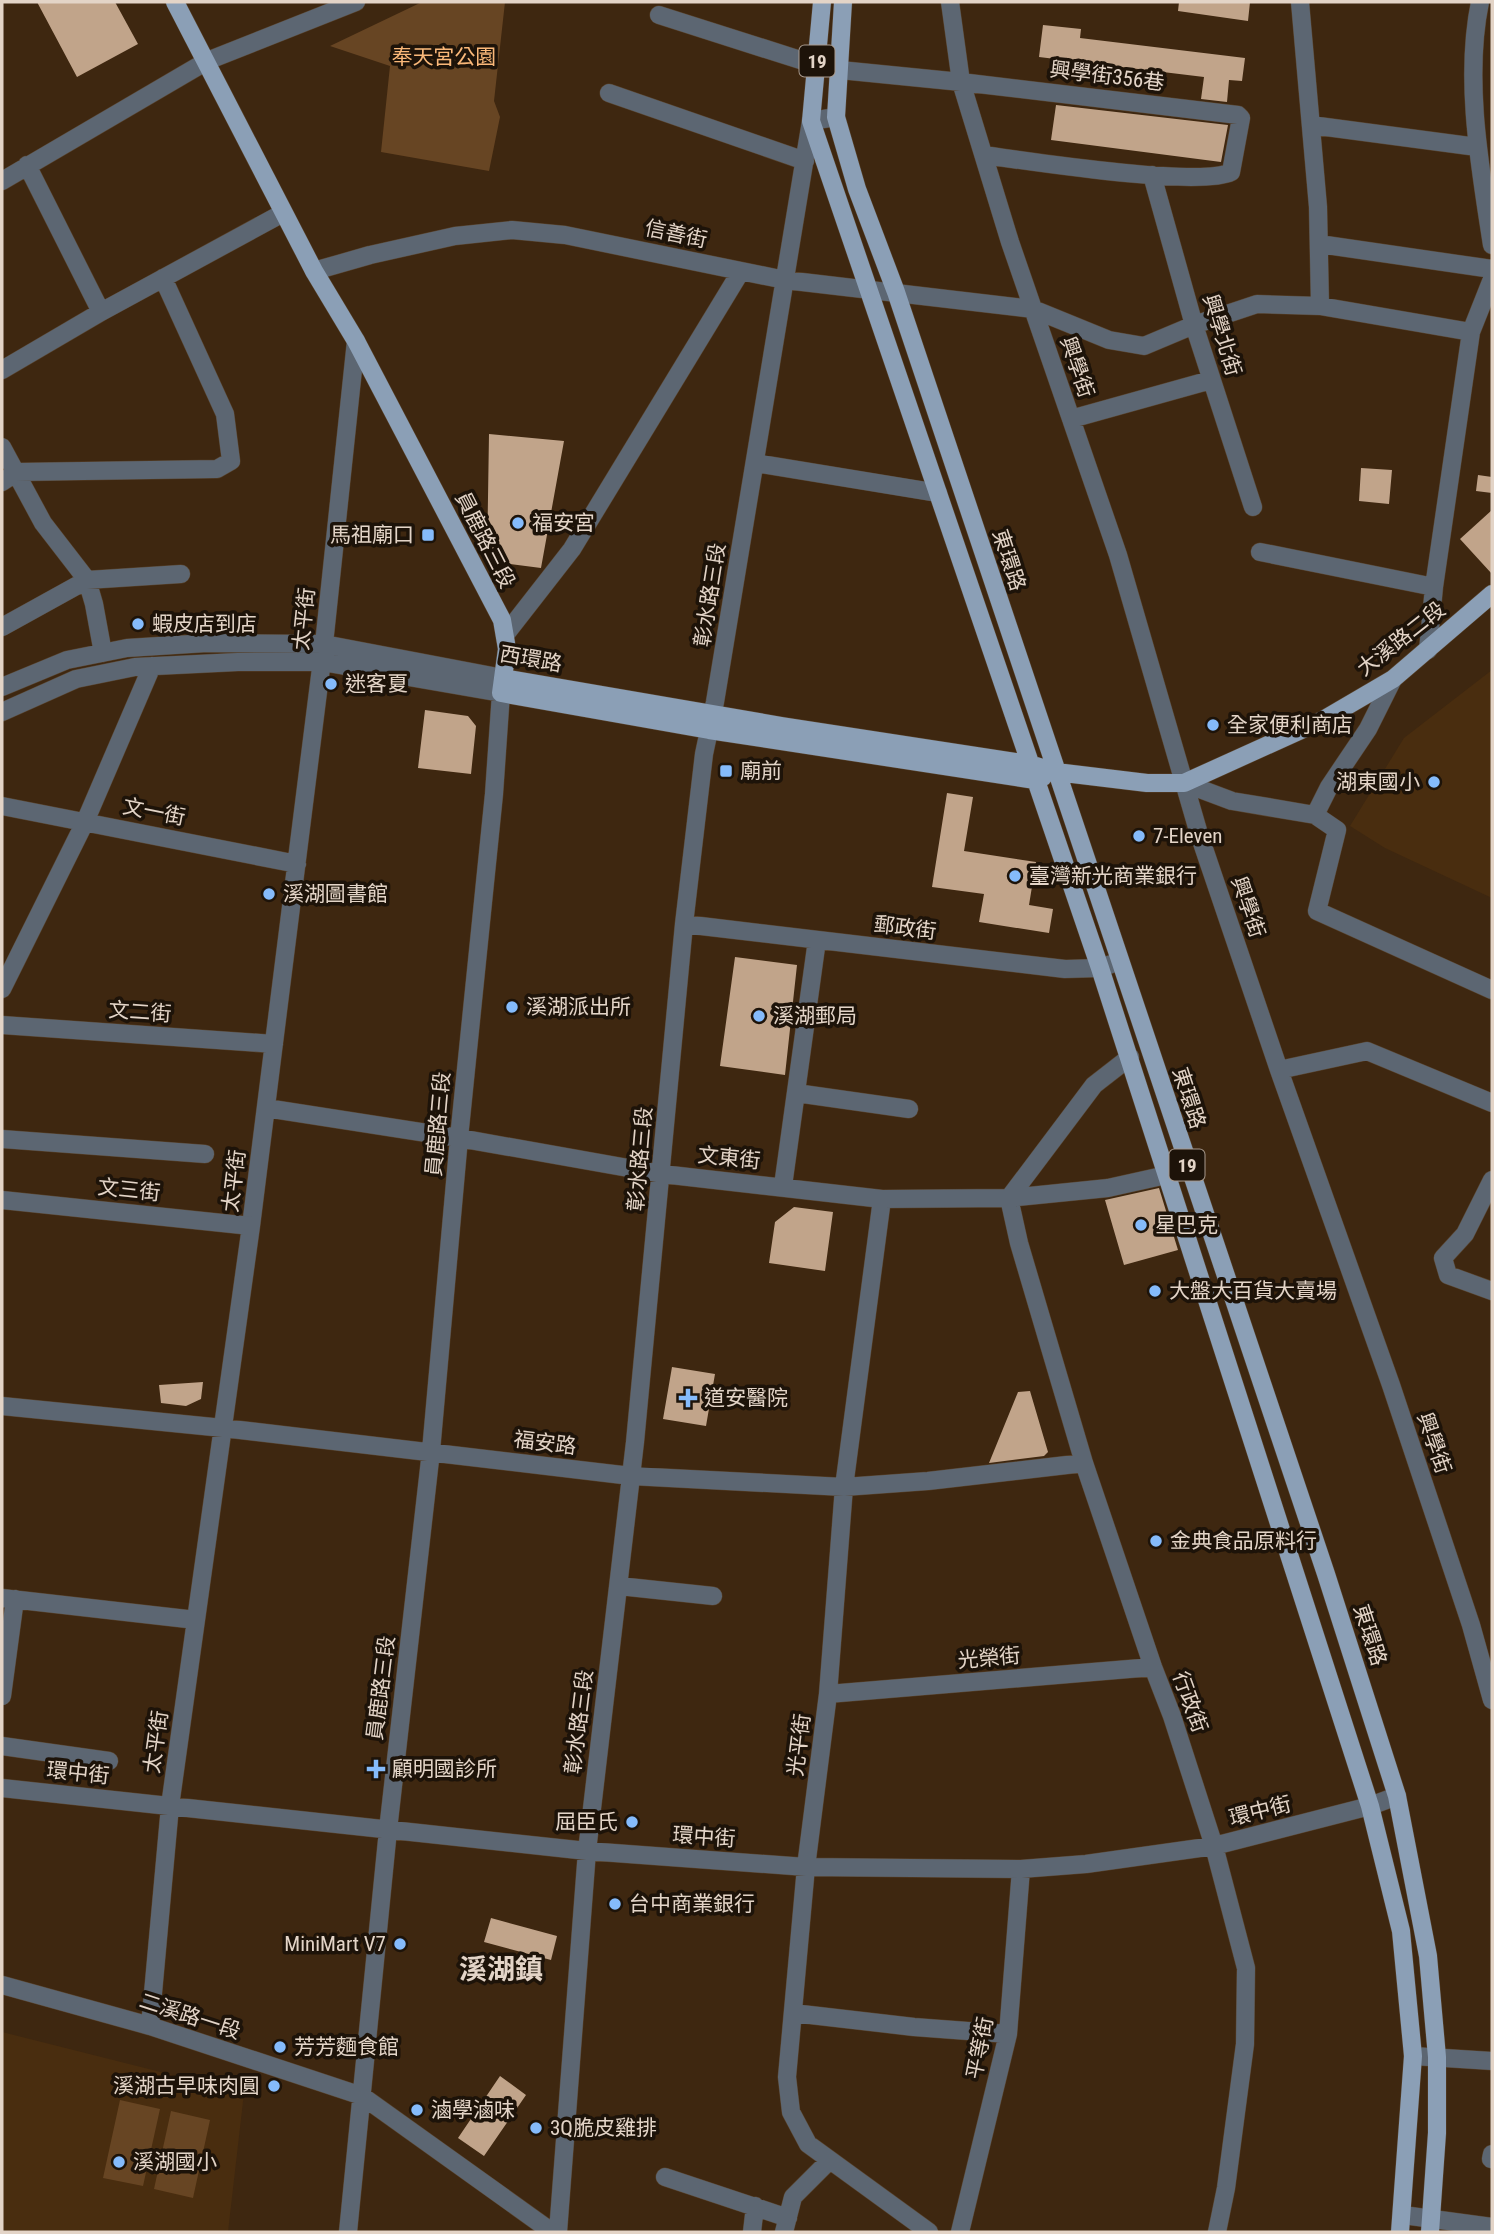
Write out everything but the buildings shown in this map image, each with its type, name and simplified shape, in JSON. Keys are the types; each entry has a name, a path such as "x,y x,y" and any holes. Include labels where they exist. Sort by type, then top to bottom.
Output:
{"main road":[{"name":"員鹿路三段","path":"175,2 283,213 356,341 502,620 507,649 502,685"},
{"name":"19","path":"811,121 822,2"},
{"name":"19","path":"836,117 843,2"},
{"name":"東環路","path":"836,117 857,189 896,292 1322,1561 1397,1796 1429,1956 1437,2057 1437,2133 1431,2225"},
{"name":"東環路","path":"811,121 1130,1057 1370,1806 1401,1931 1413,2056 1402,2223"},
{"name":"大溪路二段","path":"1056,772 1147,783 1185,783 1323,720 1393,679 1492,594"},
{"name":"西環路","path":"502,685 711,722 1032,772 1056,772"}],"street":[{"path":"2,181 207,61 356,2"},
{"name":"興學街","path":"950,2 961,82 1032,309 1118,555 1199,834 1395,1398 1471,1625 1492,1700"},
{"path":"1300,2 1319,244 1320,306"},
{"path":"1480,2 1473,33 1477,147 1492,245"},
{"path":"659,15 817,65"},
{"path":"840,70 961,82"},
{"name":"興學街356巷","path":"961,82 1238,115 1241,123 1231,172 1209,177 1152,175"},
{"path":"609,93 805,161"},
{"path":"811,121 836,117"},
{"name":"彰水路三段","path":"558,2232 587,1850 631,1476 684,924 704,754 811,121"},
{"path":"1311,125 1477,147"},
{"path":"984,155 1152,175"},
{"path":"27,165 101,312"},
{"name":"興學北街","path":"1152,175 1194,325 1253,507"},
{"path":"2,370 101,312 283,213"},
{"name":"信善街","path":"314,271 455,236 513,230 565,235 785,279 1032,309 1109,340 1144,346 1194,325 1257,304 1320,306 1471,332"},
{"path":"1319,244 1492,269"},
{"path":"505,635 572,549 741,271"},
{"path":"9,477 217,469 231,461 225,414 163,278"},
{"path":"1429,650 1434,587 1471,332 1492,279"},
{"name":"太平街","path":"150,2026 170,1806 251,1226 297,864 323,653 356,341"},
{"path":"1071,419 1211,380"},
{"path":"2,447 9,477 87,580 103,653"},
{"path":"755,463 938,493"},
{"path":"1260,552 1434,587"},
{"path":"2,627 87,580 181,574"},
{"name":"西環路","path":"2,687 67,660 127,648 207,643 323,653 502,685"},
{"name":"西環路","path":"2,712 76,679 135,667 238,662 323,653"},
{"path":"2,989 85,822 152,666"},
{"path":"1315,815 1329,787 1368,729 1393,679"},
{"name":"員鹿路三段","path":"348,2232 388,1829 431,1451 502,685"},
{"path":"1185,783 1232,802 1315,815 1337,830 1317,911 1492,990"},
{"name":"文一街","path":"2,806 297,864"},
{"name":"郵政街","path":"684,924 1065,970 1100,968 1120,961"},
{"path":"783,1186 817,940"},
{"name":"文二街","path":"2,1025 274,1044"},
{"path":"1279,1070 1367,1051 1492,1103"},
{"path":"1009,1198 1094,1084 1130,1057"},
{"path":"796,1093 909,1109"},
{"name":"文東街","path":"265,1108 459,1138 662,1174 882,1199 1009,1198 1108,1188 1189,1170"},
{"path":"2,1139 205,1154"},
{"path":"1492,1180 1465,1234 1443,1258 1448,1275 1492,1291"},
{"name":"行政街","path":"1009,1198 1018,1243 1084,1462 1214,1846 1246,1968 1245,2044 1226,2188 1217,2232"},
{"name":"光平街","path":"882,1199 844,1487 828,1694 806,1867 787,2077 791,2112 808,2144 929,2232"},
{"name":"文三街","path":"2,1200 251,1226"},
{"name":"福安路","path":"2,1406 431,1451 631,1476 844,1487 928,1481 1084,1462"},
{"path":"618,1586 713,1597"},
{"path":"2,1696 8,1599 196,1620"},
{"name":"光榮街","path":"828,1694 1153,1668"},
{"path":"2,1745 109,1760"},
{"name":"環中街","path":"2,1788 587,1850 806,1867 1021,1869 1086,1864 1214,1846 1370,1806 1397,1796"},
{"name":"平等街","path":"960,2232 1008,2034 1021,1869"},
{"name":"二溪路一段","path":"2,1985 150,2026 362,2096"},
{"path":"793,2013 914,2027 1008,2034"},
{"path":"1413,2056 1492,2061"},
{"path":"362,2096 552,2232"},
{"path":"665,2177 755,2206 786,2225 793,2197 830,2160"},
{"path":"752,2232 755,2206"},
{"path":"1402,2223 1492,2227"}],"shaded area":[{"name":"湖東國小","path":"1492,670 1492,898 1385,848 1350,826 1404,738"},
{"name":"溪湖國小","path":"2,2032 244,2093 228,2232 2,2232"}],"green space":[{"name":"奉天宮公園","path":"422,2 505,2 494,101 500,117 489,171 381,152 390,66 330,46"},
{"path":"120,2100 160,2109 143,2186 103,2178"},
{"path":"171,2111 210,2120 193,2198 154,2189"}],"place":[{"name":"福安宮","path":"518,523"},
{"name":"馬祖廟口","path":"428,535"},
{"name":"蝦皮店到店","path":"138,624"},
{"name":"迷客夏","path":"331,684"},
{"name":"全家便利商店","path":"1213,725"},
{"name":"廟前","path":"726,771"},
{"name":"湖東國小","path":"1434,782"},
{"name":"7-Eleven","path":"1139,836"},
{"name":"臺灣新光商業銀行","path":"1015,876"},
{"name":"溪湖圖書館","path":"269,894"},
{"name":"溪湖派出所","path":"512,1007"},
{"name":"溪湖郵局","path":"759,1016"},
{"name":"星巴克","path":"1141,1225"},
{"name":"大盤大百貨大賣場","path":"1155,1291"},
{"name":"道安醫院","path":"688,1398"},
{"name":"金典食品原料行","path":"1156,1541"},
{"name":"顧明國診所","path":"376,1769"},
{"name":"屈臣氏","path":"632,1822"},
{"name":"台中商業銀行","path":"615,1904"},
{"name":"MiniMart V7","path":"400,1944"},
{"name":"芳芳麵食館","path":"280,2047"},
{"name":"溪湖古早味肉圓","path":"274,2086"},
{"name":"滷學滷味","path":"417,2110"},
{"name":"3Q脆皮雞排","path":"536,2128"},
{"name":"溪湖國小","path":"119,2162"}],"district":[{"name":"溪湖鎮","path":"501,1969"}]}
